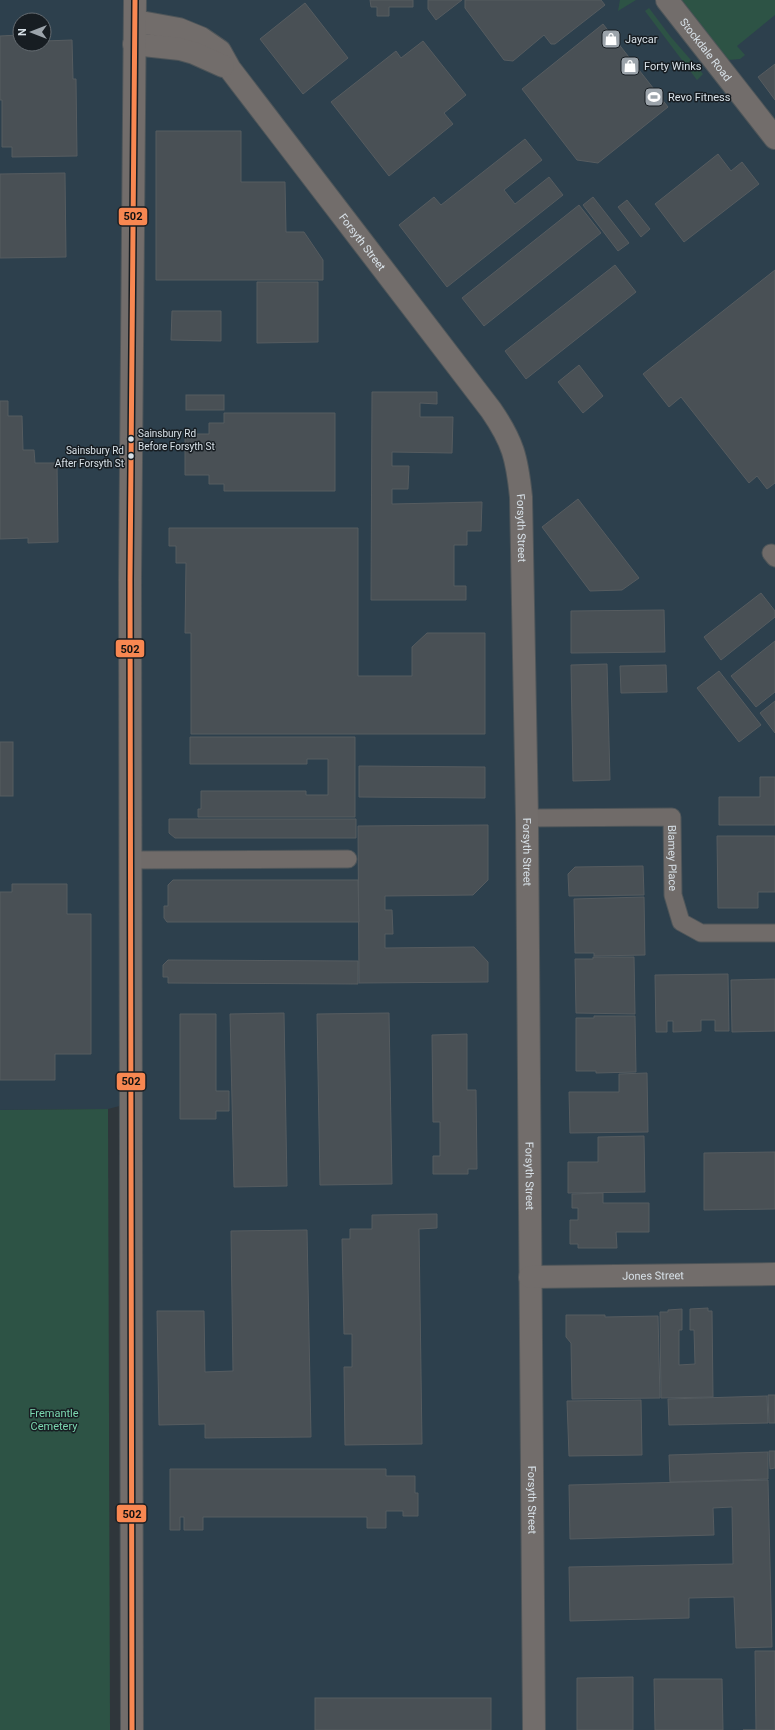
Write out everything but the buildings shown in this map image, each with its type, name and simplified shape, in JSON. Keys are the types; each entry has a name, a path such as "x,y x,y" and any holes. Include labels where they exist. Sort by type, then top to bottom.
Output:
{"street":[{"path":"132,1730 132,860 130,579 135,0"},
{"name":"Stockdale Road","path":"667,0 775,138"},
{"name":"Forsyth Street","path":"135,21 179,29 201,38 220,51 230,69 491,410 504,429 512,445 518,466 521,497 528,818 534,1730"},
{"name":"Forsyth Street","path":"134,44 180,49 194,53 230,69"},
{"name":"Blamey Place","path":"528,818 672,817 673,895 681,922 701,933 775,933"},
{"path":"132,860 348,859"},
{"name":"Jones Street","path":"530,1277 775,1274"}],"shaded area":[{"path":"0,0 775,0 775,1730 141,1730 139,1101 108,1109 0,1110"}],"green space":[{"path":"620,0 636,0 618,11"},
{"path":"681,0 775,0 775,15 737,46 745,55 740,59 728,60"},
{"path":"649,8 670,36 703,74 697,80 645,11"},
{"name":"Fremantle Cemetery","path":"108,1109 110,1730 0,1730 0,1110"}],"transit line":[{"name":"502","path":"132,1730 130,579 135,0"}],"place":[{"name":"Jaycar","path":"611,39"},
{"name":"Forty Winks","path":"630,66"},
{"name":"Revo Fitness","path":"654,97"},
{"name":"Sainsbury Rd Before Forsyth St","path":"131,439"},
{"name":"Sainsbury Rd After Forsyth St","path":"131,456"}]}
